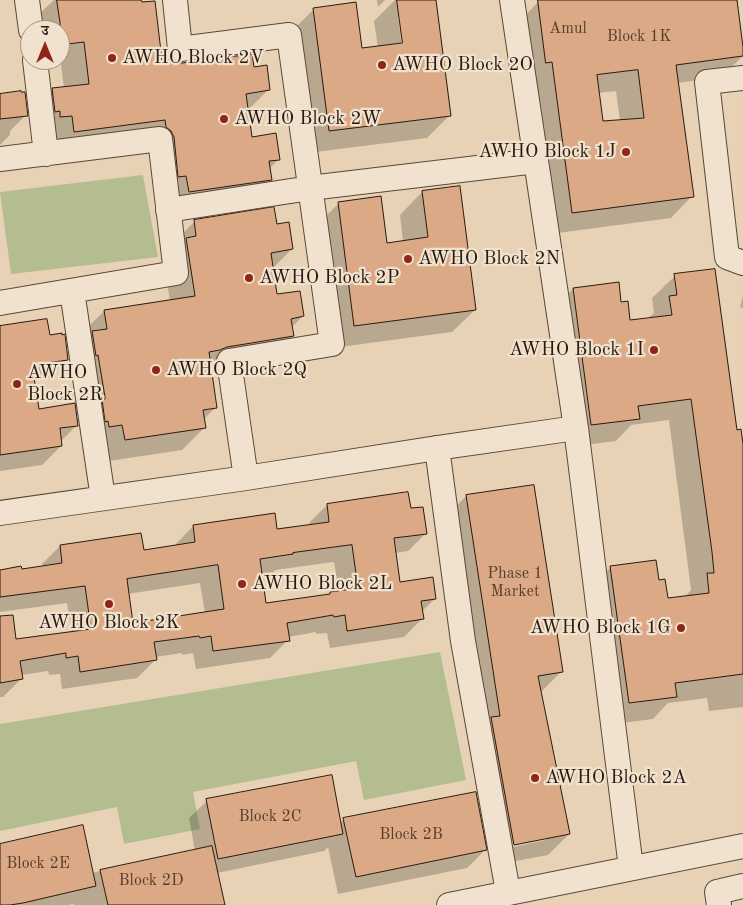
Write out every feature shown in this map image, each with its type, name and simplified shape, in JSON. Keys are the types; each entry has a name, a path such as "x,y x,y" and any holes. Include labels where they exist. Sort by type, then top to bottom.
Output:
{"street":[{"path":"27,0 30,20"},
{"path":"175,0 180,49 289,35 332,344 230,360 246,478"},
{"path":"512,0 576,428 631,868"},
{"path":"36,70 46,154"},
{"path":"743,78 707,82 727,257 743,263"},
{"path":"0,159 160,139 176,274 0,303"},
{"path":"168,210 310,188 536,161"},
{"path":"72,291 103,498"},
{"path":"0,513 576,428"},
{"path":"437,448 463,641 508,892"},
{"path":"449,905 743,846"},
{"path":"720,905 718,892 743,886"}],"green space":[{"path":"143,175 158,257 11,274 0,192"},
{"path":"440,652 466,780 364,800 356,761 193,792 200,829 124,844 117,807 0,831 0,724"}],"building":[{"path":"57,0 155,1 162,60 171,59 182,63 252,54 254,67 267,65 270,90 246,94 252,137 276,133 280,160 269,161 272,180 189,192 186,176 178,177 174,137 166,127 165,120 74,132 72,116 60,117 60,111 55,112 52,88 89,84 84,42 70,44 70,20 60,20"},
{"name":"AWHO Block 2O","path":"397,0 436,0 451,116 329,131 313,8 356,2 362,48 402,43"},
{"path":"538,0 737,0 743,56 676,65 694,197 572,213 552,62 546,63","holes":["638,70 644,118 603,121 597,75"]},
{"path":"25,92 28,116 0,119 0,94"},
{"name":"AWHO Block 2N","path":"460,186 476,310 354,326 338,202 381,196 387,243 428,237 422,191"},
{"path":"274,207 277,224 289,222 293,249 271,253 277,294 300,291 304,316 291,319 294,336 227,347 209,352 217,408 203,410 206,428 125,440 122,425 109,427 108,421 105,422 102,399 105,399 105,397 92,331 107,329 104,310 195,296 186,238 196,236 194,220"},
{"path":"715,269 737,430 741,429 743,444 743,674 675,683 677,697 629,703 610,566 656,560 659,580 665,579 668,598 709,593 707,573 714,573 712,552 691,399 638,406 640,419 591,425 573,288 619,282 621,302 628,301 630,320 672,315 669,296 677,295 674,274"},
{"name":"AWHO Block 2R","path":"47,319 50,335 65,334 68,360 32,365 39,409 75,403 78,426 60,428 62,446 0,455 0,326"},
{"path":"534,485 563,672 538,676 570,834 514,845 491,717 500,716 466,495"},
{"path":"408,492 411,508 423,507 427,534 394,538 400,582 433,577 436,599 421,601 424,619 347,631 345,615 334,617 333,615 287,623 290,641 213,651 211,636 154,642 157,660 80,672 78,656 66,658 66,653 20,661 23,679 0,683 0,616 13,615 16,639 91,629 85,586 0,597 0,570 21,566 22,569 62,563 60,545 141,533 144,550 195,542 193,525 275,513 277,529 329,522 327,504","holes":["352,545 358,588 266,603 260,559","218,565 224,609 133,623 127,579"]},
{"path":"332,775 343,834 218,859 206,799"},
{"path":"476,792 487,850 356,877 343,818"},
{"path":"83,825 96,886 23,903 0,905 0,844"},
{"path":"212,846 225,905 108,905 100,870"}],"place":[{"name":"AWHO Block 2V","path":"112,58"},
{"name":"AWHO Block 2O","path":"382,65"},
{"name":"AWHO Block 2W","path":"224,119"},
{"name":"AWHO Block 1J","path":"626,152"},
{"name":"AWHO Block 2N","path":"408,259"},
{"name":"AWHO Block 2P","path":"249,278"},
{"name":"AWHO Block 1I","path":"654,350"},
{"name":"AWHO Block 2Q","path":"156,370"},
{"name":"AWHO Block 2R","path":"17,384"},
{"name":"AWHO Block 2L","path":"242,584"},
{"name":"AWHO Block 2K","path":"109,604"},
{"name":"AWHO Block 1G","path":"681,628"},
{"name":"AWHO Block 2A","path":"535,778"}]}
